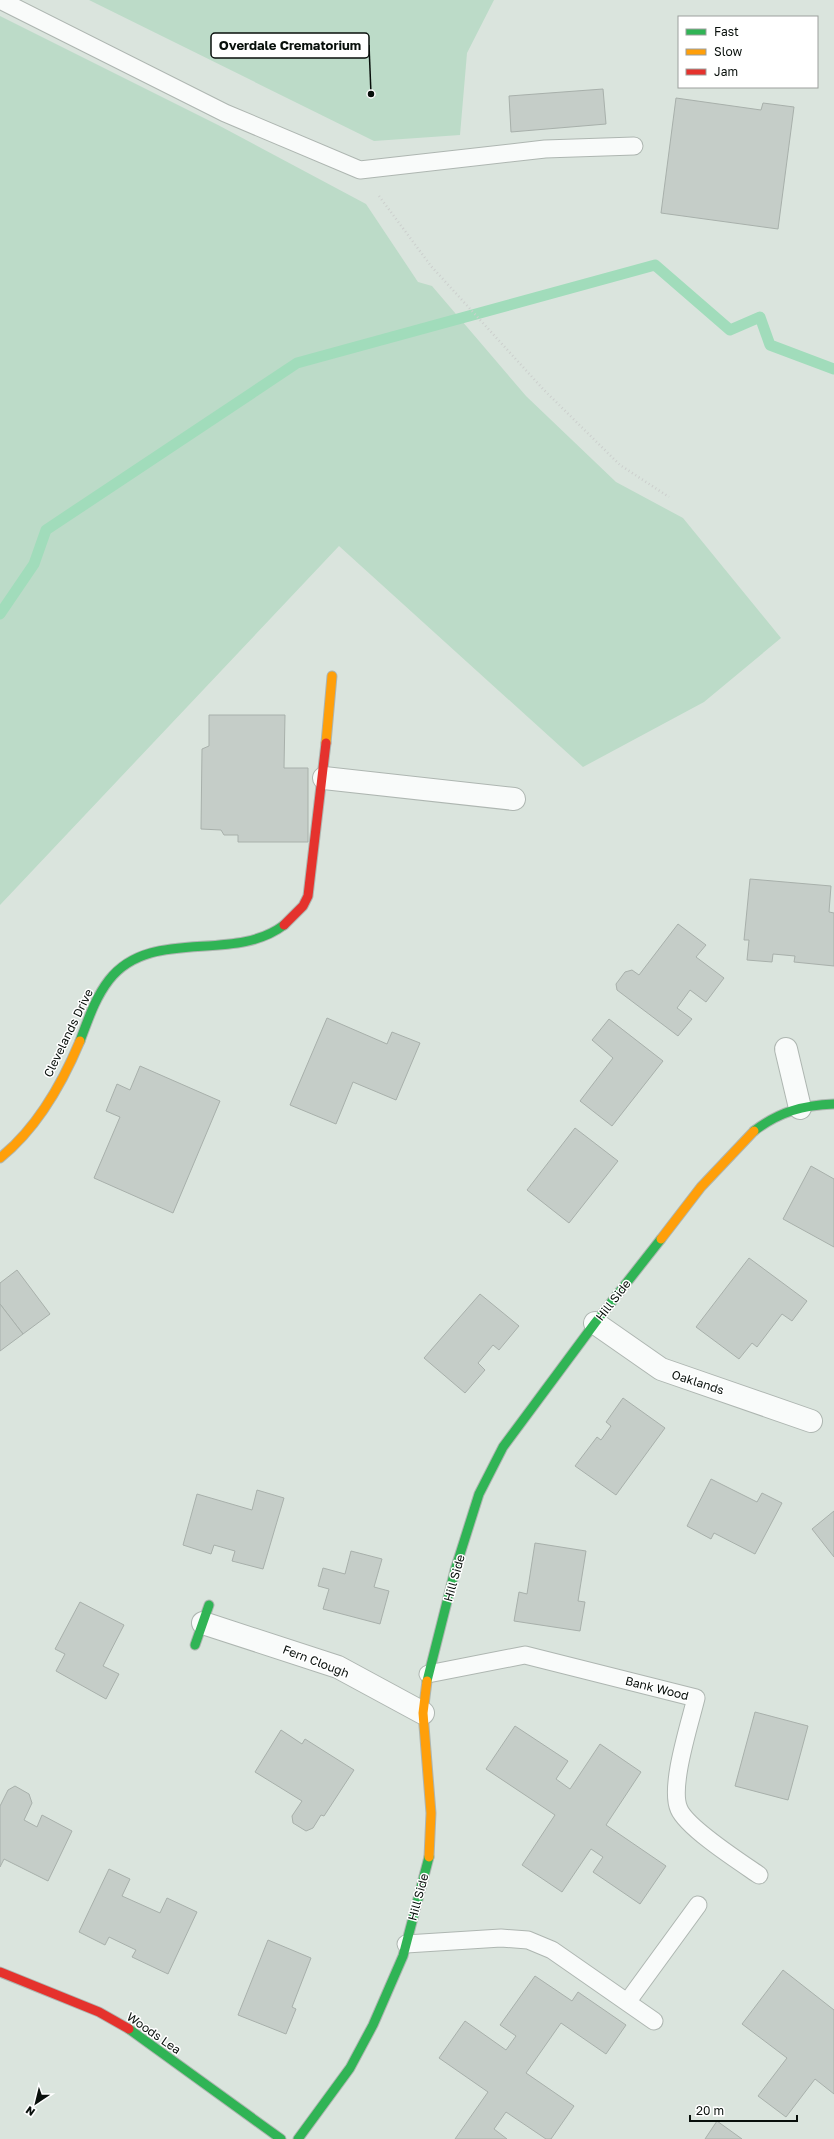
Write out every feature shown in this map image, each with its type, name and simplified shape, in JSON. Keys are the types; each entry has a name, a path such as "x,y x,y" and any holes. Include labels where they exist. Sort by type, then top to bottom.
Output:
{"street":[{"path":"332,676 324,778 514,799"},
{"name":"Clevelands Drive","path":"0,1158 9,1152 30,1127 46,1102 73,1056 98,995 117,971 136,957 161,951 249,944 270,936 288,922 307,900 324,778"},
{"path":"786,1049 800,1108"},
{"name":"Hill Side","path":"298,2139 350,2068 373,2025 406,1944 429,1856 431,1813 423,1713 428,1674 455,1570 479,1494 503,1447 595,1323 701,1187 749,1135 768,1120 810,1104 834,1104"},
{"name":"Oaklands","path":"595,1323 661,1370 812,1419"},
{"name":"Fern Clough","path":"196,1645 206,1614 338,1667 423,1713"},
{"name":"Woods Lea","path":"0,1972 99,2012 128,2029 281,2139"}],"lane":[{"path":"0,0 225,113 360,170 545,149 634,146"},
{"name":"Bank Wood","path":"428,1674 526,1655 696,1698 675,1788 679,1809 697,1830 759,1875"},
{"path":"628,2001 698,1904"},
{"path":"406,1944 502,1938 528,1940 552,1950 654,2020"}],"path":[{"path":"360,170 431,266 543,389 620,465 669,497"}],"green space":[{"path":"89,0 494,0 467,53 460,135 374,141"},
{"path":"0,16 218,125 366,204 418,282 432,286 526,396 616,482 683,518 781,638 704,702 583,767 339,546 0,905"}],"building":[{"path":"603,89 606,124 511,132 509,96"},
{"path":"676,98 761,110 763,103 794,107 778,229 661,213"},
{"path":"209,715 285,715 284,768 308,768 308,842 238,842 238,835 224,835 221,830 201,829 202,749 209,746"},
{"path":"750,879 831,886 829,912 834,913 834,966 794,962 795,956 773,954 772,962 747,960 749,940 744,940"},
{"path":"678,924 706,945 696,957 724,978 706,1002 690,990 677,1008 692,1019 678,1036 617,990 616,984 625,972 632,970 639,975"},
{"path":"327,1018 387,1044 392,1032 420,1043 396,1100 353,1082 336,1124 290,1105"},
{"path":"609,1019 663,1061 612,1126 580,1101 613,1058 592,1040"},
{"path":"140,1066 220,1101 173,1213 94,1178 120,1117 106,1111 117,1084 130,1090"},
{"path":"575,1128 618,1161 569,1223 527,1190"},
{"path":"811,1166 834,1179 834,1247 783,1219"},
{"path":"749,1258 807,1301 792,1321 782,1314 757,1347 752,1343 739,1359 696,1327"},
{"path":"17,1270 50,1314 23,1334 0,1304 0,1283"},
{"path":"480,1294 519,1326 499,1350 493,1345 478,1363 485,1370 465,1393 424,1358"},
{"path":"0,1304 23,1334 0,1351"},
{"path":"623,1398 665,1428 616,1495 575,1466 597,1437 601,1440 611,1426 606,1422"},
{"path":"711,1479 757,1502 762,1493 782,1503 755,1554 714,1533 711,1539 687,1526"},
{"path":"257,1490 284,1498 263,1569 232,1561 235,1551 214,1545 211,1554 183,1545 197,1494 252,1510"},
{"path":"834,1511 834,1557 812,1529"},
{"path":"535,1543 586,1551 578,1601 585,1602 580,1631 514,1621 519,1592 527,1594"},
{"path":"351,1551 382,1559 374,1587 389,1591 380,1624 323,1609 329,1589 318,1586 323,1568 345,1574"},
{"path":"80,1602 124,1625 103,1666 119,1674 106,1699 56,1671 65,1654 55,1649"},
{"path":"755,1712 808,1726 788,1800 735,1786"},
{"path":"515,1726 568,1761 556,1779 570,1789 600,1744 641,1772 606,1825 666,1866 640,1904 593,1872 603,1857 591,1849 562,1892 522,1865 555,1815 486,1769"},
{"path":"281,1730 302,1744 305,1739 354,1770 324,1816 321,1815 313,1828 306,1831 293,1823 292,1816 302,1801 255,1772"},
{"path":"15,1786 29,1794 32,1803 24,1820 37,1827 42,1815 72,1831 48,1881 4,1859 0,1867 0,1806 8,1790"},
{"path":"109,1869 130,1879 122,1896 160,1913 167,1898 197,1912 168,1974 132,1957 136,1950 109,1937 105,1945 79,1932"},
{"path":"268,1940 311,1958 292,2007 296,2009 286,2034 238,2015"},
{"path":"783,1970 834,2010 834,2094 815,2079 786,2117 758,2096 787,2058 742,2024"},
{"path":"535,1976 572,2001 578,1992 626,2025 606,2054 561,2023 526,2073 574,2106 551,2139 546,2139 506,2112 494,2129 507,2139 455,2139 488,2092 439,2058 465,2021 506,2050 516,2036 500,2025"},
{"path":"717,2121 742,2139 705,2139"}],"waterway":[{"path":"0,614 34,564 46,530 297,363 655,265 730,330 760,317 770,345 834,369"}],"traffic: fast":[{"path":"80,1041 92,1009 104,987 109,980 126,964 147,954 169,949 241,942 264,936 284,925"},
{"path":"754,1131 763,1124 782,1114 812,1106 834,1104"},
{"path":"427,1681 455,1570 479,1494 503,1447 595,1323 661,1239"},
{"path":"195,1645 209,1605"},
{"path":"298,2139 350,2068 373,2025 403,1956 429,1857"},
{"path":"129,2029 281,2139"}],"traffic: slow":[{"path":"326,743 332,676"},
{"path":"0,1158 25,1134 47,1105 65,1073 80,1041"},
{"path":"661,1239 701,1187 754,1131"},
{"path":"427,1681 423,1713 431,1813 429,1857"}],"traffic: jam":[{"path":"284,925 303,906 308,896 326,743"},
{"path":"0,1972 99,2012 129,2029"}],"place":[{"name":"Overdale Crematorium","path":"371,94"}]}
